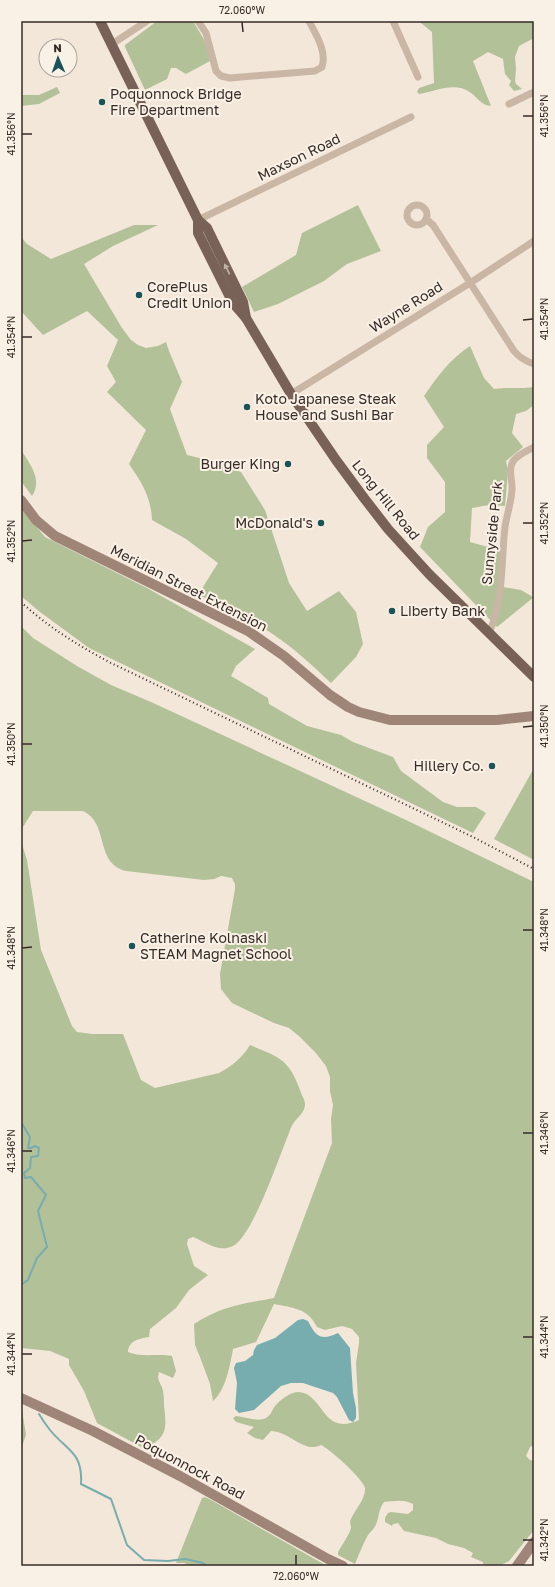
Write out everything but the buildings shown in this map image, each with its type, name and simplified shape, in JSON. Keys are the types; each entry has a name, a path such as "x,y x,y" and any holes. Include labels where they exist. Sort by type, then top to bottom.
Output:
{"main road":[{"name":"Long Hill Road","path":"100,21 198,220 207,228 243,302 246,318 291,394 336,460 388,529 429,574 534,677"}],"street":[{"path":"112,44 147,21"},
{"path":"198,21 206,33 216,71 221,76 230,78 315,71 322,67 324,59 323,54 309,21"},
{"path":"393,21 418,77"},
{"path":"509,104 534,92"},
{"name":"Maxson Road","path":"198,220 411,118"},
{"path":"426,219 433,224 514,351 523,360 534,364"},
{"name":"Wayne Road","path":"291,394 534,242"},
{"name":"Sunnyside Park","path":"489,632 495,619 501,578 505,526 512,489 510,468 513,461 521,454 534,447"},
{"name":"Meridian Street Extension","path":"21,500 36,520 55,536 248,631 284,656 339,702 359,712 390,720 497,720 534,716"},
{"name":"Poquonnock Road","path":"21,1398 93,1431 180,1476 343,1566"},
{"path":"517,1566 534,1542"}],"green space":[{"path":"157,21 193,21 206,43 210,61 186,74 176,68 171,68 167,79 145,90 125,45"},
{"path":"421,21 534,21 534,38 519,46 515,57 515,81 516,84 522,89 514,91 509,85 511,81 505,74 503,59 488,52 473,61 491,106 484,104 468,91 456,87 444,88 419,94 417,92 419,88 434,83 432,32 421,23"},
{"path":"57,87 60,93 39,104 21,106 21,95 39,95"},
{"path":"358,205 381,251 347,264 324,281 278,304 254,312 242,287 296,255 302,233"},
{"path":"134,225 158,225 113,246 84,264 122,328 131,340 146,348 158,346 166,342 182,382 170,409 187,455 204,459 241,472 265,510 289,583 307,611 339,591 356,612 363,644 356,657 331,683 282,640 256,623 198,595 218,563 186,539 152,520 148,497 129,464 146,430 107,392 116,382 107,366 118,340 87,311 43,335 21,311 21,237 27,244 51,259"},
{"path":"470,346 484,378 494,389 534,387 534,405 526,411 516,414 512,433 523,447 506,461 508,471 505,506 489,505 472,508 470,542 506,552 503,587 521,590 533,597 534,596 534,597 497,627 420,547 428,527 445,512 445,482 427,458 427,445 444,427 424,396 439,375 450,363"},
{"path":"21,450 31,466 36,478 35,490 32,496 21,481"},
{"path":"21,508 45,537 147,588 255,649 236,666 231,676 268,698 269,704 307,726 341,735 353,742 393,757 401,771 443,802 457,807 476,807 486,813 473,833 89,648 21,596"},
{"path":"21,626 33,638 77,666 111,685 406,820 534,882 534,1445 530,1447 526,1456 530,1460 534,1461 534,1530 509,1561 499,1566 483,1566 483,1562 471,1557 473,1553 464,1548 448,1544 436,1538 404,1531 398,1523 393,1524 392,1526 385,1522 385,1518 388,1513 408,1514 413,1510 413,1504 410,1502 399,1501 384,1502 380,1509 376,1525 366,1538 355,1564 338,1555 338,1552 351,1528 350,1520 364,1496 365,1488 359,1478 339,1458 321,1445 309,1447 302,1445 284,1434 271,1431 263,1440 255,1438 247,1433 254,1427 236,1422 233,1418 236,1416 255,1419 266,1418 282,1399 292,1393 299,1392 307,1394 330,1419 338,1423 347,1424 359,1420 356,1363 359,1337 352,1329 342,1326 325,1330 317,1327 304,1312 294,1308 274,1304 256,1342 233,1349 229,1370 224,1384 213,1401 210,1384 195,1345 194,1324 223,1309 274,1298 332,1143 331,1119 333,1105 330,1091 330,1077 326,1066 315,1052 289,1028 274,1023 232,1003 221,989 220,974 235,889 235,884 232,878 221,876 214,879 204,880 126,871 116,867 105,852 97,825 91,817 83,811 33,811 21,830"},
{"path":"534,768 534,860 494,839"},
{"path":"21,841 27,860 41,950 72,1026 77,1032 92,1034 123,1034 141,1080 155,1088 219,1073 228,1068 244,1054 250,1045 276,1056 287,1065 296,1080 305,1102 304,1110 291,1127 256,1214 240,1240 228,1248 217,1248 193,1237 188,1239 187,1244 194,1266 208,1275 189,1290 176,1308 150,1329 149,1337 142,1338 130,1345 128,1352 133,1354 172,1356 176,1371 173,1378 159,1372 158,1378 164,1394 164,1432 157,1441 143,1448 97,1423 84,1391 69,1365 69,1359 50,1351 21,1348"},
{"path":"21,1411 23,1413 26,1435 21,1449"},
{"path":"205,1497 327,1566 192,1566 184,1563 176,1563 202,1498"}],"water":[{"path":"303,1319 308,1321 314,1331 320,1336 327,1337 338,1333 350,1348 353,1393 356,1408 356,1418 353,1422 349,1420 337,1397 333,1393 303,1383 291,1383 281,1386 254,1410 239,1413 235,1409 237,1383 234,1368 236,1363 245,1361 253,1355 257,1345 275,1338 298,1320"}],"waterway":[{"path":"21,1122 30,1137 28,1148 35,1146 39,1148 38,1156 31,1157 30,1168 24,1173 25,1178 31,1177 46,1195 38,1211 47,1247 37,1258 28,1280 21,1285"},
{"path":"39,1414 56,1437 77,1458 81,1473 81,1484 111,1499 127,1545 144,1560 168,1561 185,1559 203,1563 207,1566"}],"railway":[{"path":"21,602 64,636 111,663 473,837 534,869"}],"place":[{"name":"Poquonnock Bridge Fire Department","path":"102,102"},
{"name":"CorePlus Credit Union","path":"139,295"},
{"name":"Koto Japanese Steak House and Sushi Bar","path":"247,407"},
{"name":"Burger King","path":"288,464"},
{"name":"McDonald's","path":"321,523"},
{"name":"Liberty Bank","path":"392,611"},
{"name":"Hillery Co.","path":"492,766"},
{"name":"Catherine Kolnaski STEAM Magnet School","path":"132,946"}]}
